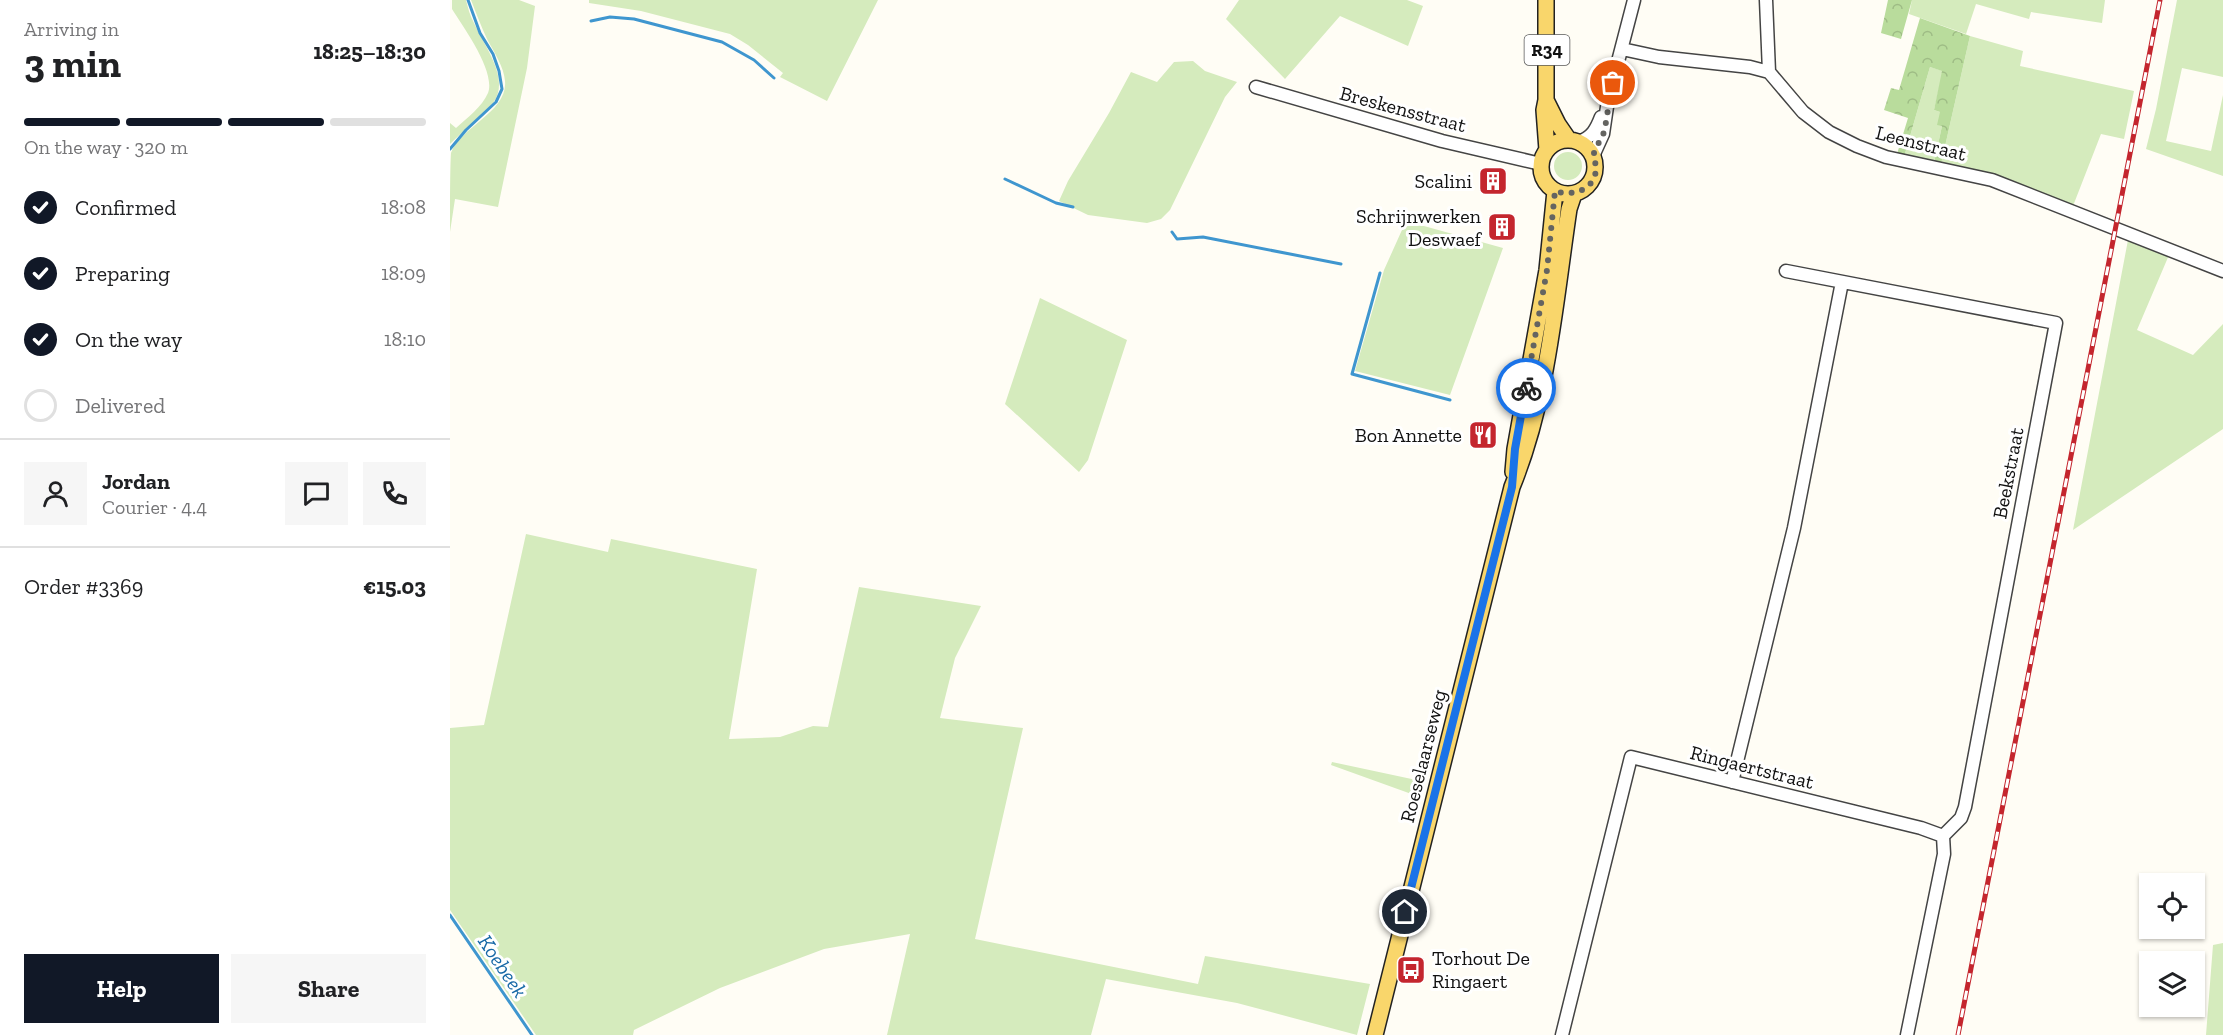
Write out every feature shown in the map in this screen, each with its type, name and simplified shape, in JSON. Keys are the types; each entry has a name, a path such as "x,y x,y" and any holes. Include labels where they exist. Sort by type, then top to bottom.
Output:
{"main road":[{"name":"R34","path":"1544,157 1546,0"},
{"name":"R34","path":"1546,100 1558,124 1574,141"},
{"path":"1574,141 1593,156 1596,165 1590,184 1574,194 1564,194 1555,191 1544,179 1544,157 1558,142 1574,141"},
{"name":"Roeselaarseweg","path":"1512,487 1515,449 1547,270 1555,191"},
{"name":"Roeselaarseweg","path":"1374,1035 1512,487 1526,453 1546,360 1569,209 1574,194"}],"street":[{"path":"1574,141 1587,139 1596,130 1608,100 1634,0"},
{"path":"1622,49 1659,57 1769,72 1766,0"},
{"name":"Leenstraat","path":"1769,72 1803,112 1829,132 1857,146 1886,157 1992,180 2223,271"},
{"name":"Breskensstraat","path":"1256,87 1442,141 1544,157"},
{"path":"1593,156 1603,134 1608,100"},
{"name":"Beekstraat","path":"1786,271 2056,323 1965,807 1961,819 1943,836"},
{"path":"1732,782 1794,528 1842,282"},
{"name":"Ringaertstraat","path":"1562,1035 1631,757 1922,828 1943,836"},
{"path":"1907,1035 1944,854 1943,836"}],"green space":[{"path":"452,0 466,0 471,18 498,73 499,84 498,94 493,103 450,144 450,123 456,128 474,112 488,93 489,84 478,50 452,9"},
{"path":"471,0 519,0 535,6 527,68 498,207 455,199 450,232 451,153 464,135 499,102 504,92 505,81 501,65 487,39"},
{"path":"589,0 878,0 827,101 780,77 783,73 748,45 730,34 641,11 589,3"},
{"path":"1239,0 1407,0 1423,6 1408,46 1340,16 1285,79 1226,19"},
{"path":"1888,0 1912,0 1901,39 1881,33"},
{"path":"1912,0 2105,0 2102,23 2031,12 2029,19 1976,4 1966,34 1909,14"},
{"path":"2177,0 2223,0 2223,77 2182,68 2166,141 2211,151 2223,95 2223,176 2146,149"},
{"path":"1920,18 1970,36 1941,164 1934,163 1942,126 1937,125 1940,112 1934,110 1942,71 1930,67 1904,157 1897,154 1908,118 1884,110 1891,88 1899,90"},
{"path":"1970,36 2023,51 2020,66 2134,91 2124,139 2101,134 2073,206 2008,181 1941,164"},
{"path":"1193,61 1205,71 1237,82 1225,97 1170,210 1161,219 1147,223 1088,215 1059,201 1068,181 1131,72 1157,82 1174,62"},
{"path":"1930,67 1943,71 1934,110 1940,112 1942,126 1934,163 1904,157"},
{"path":"1568,152 1578,156 1582,166 1578,176 1568,180 1558,176 1554,166 1558,156"},
{"path":"1406,221 1503,248 1450,395 1355,371 1384,270"},
{"path":"2128,240 2169,255 2137,330 2193,355 2223,324 2223,429 2073,530"},
{"path":"1040,298 1127,340 1088,460 1079,472 1005,404"},
{"path":"526,534 608,552 611,539 757,569 729,739 780,737 813,726 828,727 859,587 981,606 955,658 940,718 1023,728 975,939 1198,984 1205,956 1370,984 1357,1035 1237,1003 1106,979 1091,1035 887,1035 910,934 824,949 720,988 634,1030 633,1035 536,1035 450,910 450,728 484,725"},
{"path":"1332,762 1421,781 1417,796 1331,765"},
{"path":"2223,943 2223,1035 2206,1035 2213,945"}],"waterway":[{"name":"Koebeek","path":"450,149 466,130 496,102 502,89 493,54 480,33 468,0"},
{"path":"591,21 610,17 634,19 722,42 754,60 774,78"},
{"path":"1005,179 1056,203 1073,207"},
{"path":"1172,232 1177,239 1203,237 1341,264"},
{"path":"1380,273 1352,374 1450,400"},
{"name":"Koebeek","path":"450,915 532,1035"}],"railway":[{"path":"1958,1035 2160,0"}],"way so far":[{"path":"1526,388 1547,270 1555,191 1574,194 1590,184 1596,165 1593,156 1603,134 1613,83"}],"place":[{"name":"Scalini","path":"1493,181"},
{"name":"Schrijnwerken Deswaef","path":"1502,227"},
{"name":"Bon Annette","path":"1483,435"},
{"name":"Torhout De Ringaert","path":"1411,970"}],"route":[{"path":"1405,912 1512,487 1515,449 1526,388"}]}
